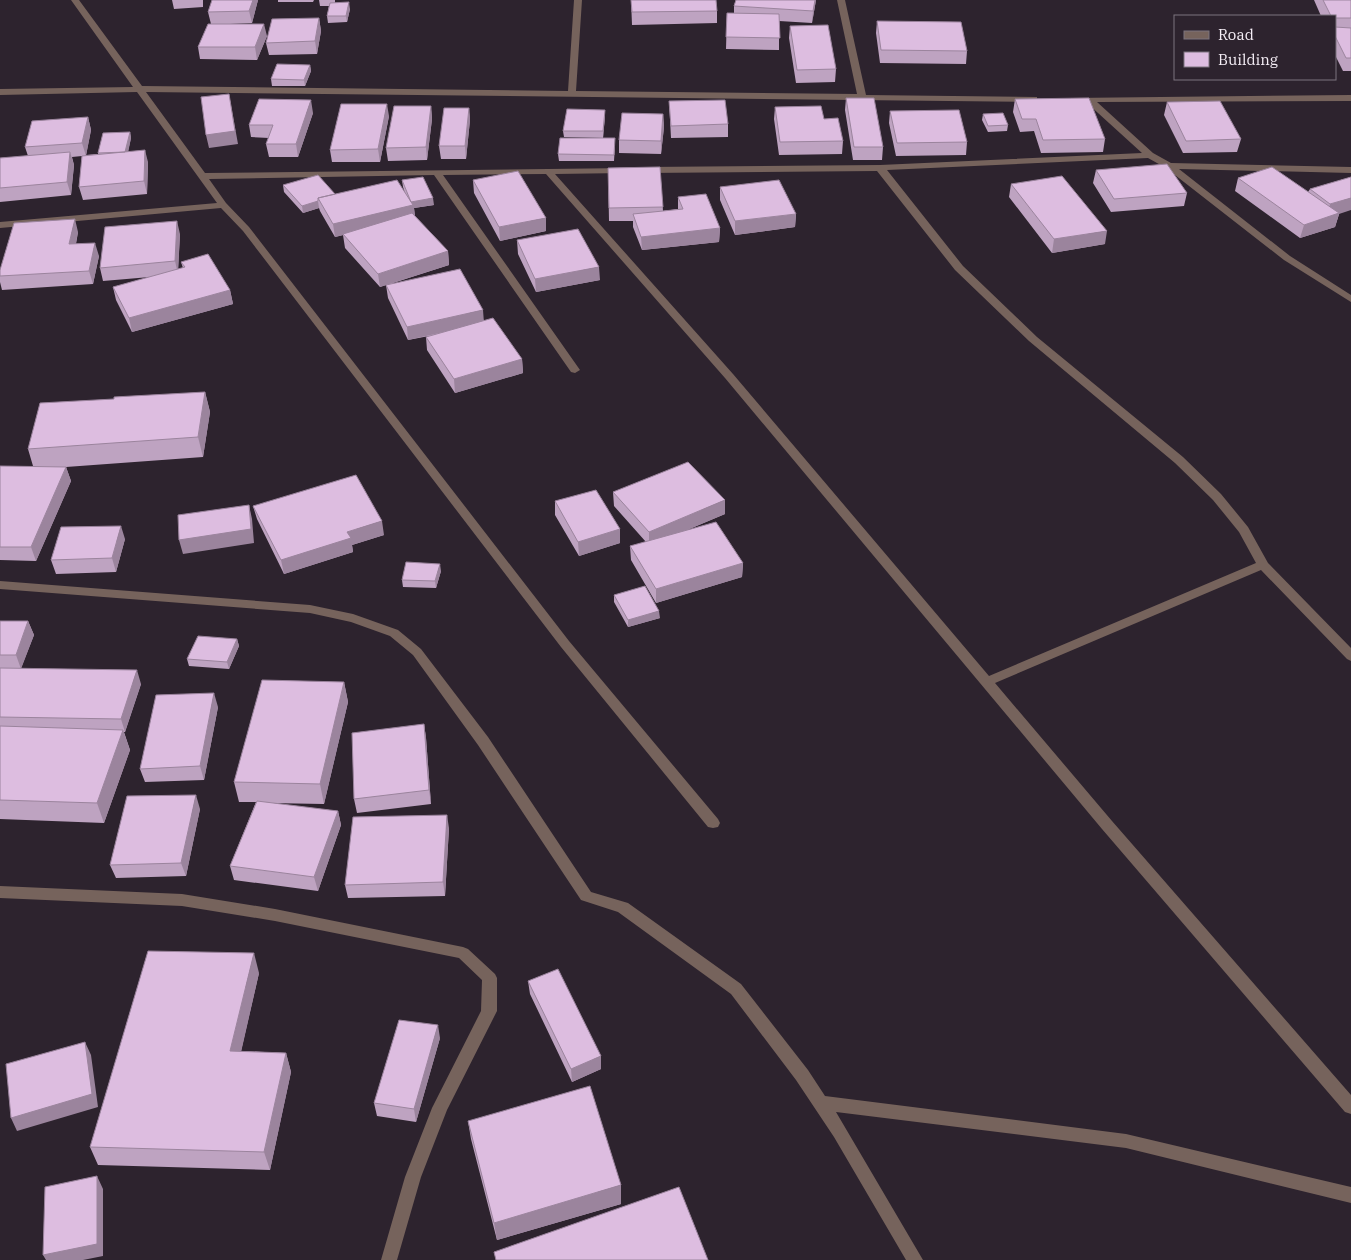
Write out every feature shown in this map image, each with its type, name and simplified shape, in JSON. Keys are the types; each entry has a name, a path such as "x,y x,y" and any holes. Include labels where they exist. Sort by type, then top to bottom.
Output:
{"street":[{"path":"75,0 223,205 257,243 565,644 713,823"},
{"path":"572,94 578,0"},
{"path":"841,0 862,96"},
{"path":"0,92 138,89 862,96 1039,100"},
{"path":"1059,100 1351,98"},
{"path":"1089,100 1150,155 1169,166 1287,258 1351,299"},
{"path":"203,176 880,168 1150,155"},
{"path":"1169,166 1351,170"},
{"path":"880,168 959,268 1033,339 1179,460 1217,497 1244,530 1262,565 1351,656"},
{"path":"548,171 729,376 986,682 1351,1107"},
{"path":"437,173 575,370"},
{"path":"0,225 223,205"},
{"path":"986,682 1262,565"},
{"path":"0,585 310,609 353,618 394,633 417,652 483,741 586,896 623,907 736,990 802,1075 821,1103 915,1260"},
{"path":"0,892 182,900 275,915 463,953 490,978 489,1011 440,1108 412,1177 388,1260"},
{"path":"821,1103 1126,1141 1351,1195"}],"building":[{"path":"212,0 253,0 249,11 208,12"},
{"path":"631,0 716,0 717,11 632,12"},
{"path":"736,0 815,0 813,11 734,6"},
{"path":"1323,0 1351,0 1351,18 1336,18 1336,15 1330,15"},
{"path":"349,2 346,16 327,16 330,3"},
{"path":"727,13 779,14 780,38 726,37"},
{"path":"319,18 315,41 266,43 272,19"},
{"path":"877,21 961,22 967,51 881,50"},
{"path":"208,24 264,24 255,47 198,47"},
{"path":"828,25 836,69 797,70 790,26"},
{"path":"1336,27 1351,28 1351,58 1346,58 1336,38"},
{"path":"277,64 310,65 304,80 271,79"},
{"path":"229,94 235,131 206,135 201,97"},
{"path":"846,98 874,98 883,147 854,147"},
{"path":"1089,98 1105,139 1043,140 1036,119 1022,119 1015,99"},
{"path":"259,99 311,100 296,144 266,144 273,125 249,125"},
{"path":"725,100 728,124 671,126 669,101"},
{"path":"1220,101 1241,139 1186,141 1167,102"},
{"path":"341,104 387,104 378,149 330,150"},
{"path":"394,106 431,106 426,147 386,148"},
{"path":"821,106 824,119 838,118 843,141 780,142 775,107"},
{"path":"444,108 469,108 465,146 439,146"},
{"path":"567,109 605,110 603,131 563,131"},
{"path":"959,110 967,142 897,143 890,111"},
{"path":"622,113 663,114 661,141 619,140"},
{"path":"1003,113 1008,125 988,126 983,114"},
{"path":"88,117 82,143 25,147 32,121"},
{"path":"130,132 125,152 98,153 103,133"},
{"path":"560,138 615,138 614,155 558,154"},
{"path":"145,150 144,181 79,187 82,156"},
{"path":"70,152 67,182 0,188 0,158"},
{"path":"1167,164 1187,193 1114,199 1096,170"},
{"path":"660,167 663,207 609,208 608,168"},
{"path":"1272,167 1339,213 1304,225 1238,178"},
{"path":"518,171 546,218 499,227 473,180"},
{"path":"318,175 335,194 318,198 318,201 302,206 283,185"},
{"path":"1062,176 1107,231 1054,239 1011,184"},
{"path":"423,177 433,198 411,202 402,180"},
{"path":"1351,177 1351,198 1330,204 1310,189"},
{"path":"397,180 413,205 333,224 318,198"},
{"path":"779,180 796,214 735,221 720,187"},
{"path":"706,194 720,228 641,237 633,214 683,209 678,197"},
{"path":"412,213 448,251 378,274 343,234"},
{"path":"75,219 69,244 95,243 89,271 0,276 0,270 14,223"},
{"path":"177,221 175,261 100,268 105,227"},
{"path":"578,229 599,267 535,279 517,240"},
{"path":"208,254 230,290 129,318 113,287 185,267 181,262"},
{"path":"460,269 483,310 407,327 386,285"},
{"path":"493,318 522,359 454,379 426,337"},
{"path":"205,392 198,437 28,449 40,403"},
{"path":"688,462 725,500 649,532 613,492"},
{"path":"0,466 66,467 31,547 0,547"},
{"path":"356,475 382,521 347,532 351,538 281,560 253,506"},
{"path":"596,490 620,529 578,542 555,501"},
{"path":"249,505 251,529 179,540 178,515"},
{"path":"716,522 743,563 656,589 630,546"},
{"path":"121,526 112,558 51,560 61,527"},
{"path":"406,562 440,564 435,581 402,580"},
{"path":"645,586 659,611 628,620 614,595"},
{"path":"0,621 28,621 16,655 0,655"},
{"path":"198,636 237,639 227,662 187,659"},
{"path":"0,668 137,670 121,719 0,717"},
{"path":"262,680 344,682 320,784 234,782"},
{"path":"214,693 200,766 140,769 156,695"},
{"path":"424,724 429,790 354,799 352,733"},
{"path":"0,726 123,730 97,803 0,800"},
{"path":"196,795 181,863 110,865 127,796"},
{"path":"257,801 338,811 314,877 230,866"},
{"path":"447,815 443,882 345,885 353,817"},
{"path":"148,951 254,953 230,1051 286,1053 264,1152 90,1147"},
{"path":"558,969 601,1056 571,1069 528,981"},
{"path":"399,1020 438,1025 414,1109 374,1103"},
{"path":"85,1042 92,1094 11,1118 6,1064"},
{"path":"590,1086 621,1185 494,1223 468,1121"},
{"path":"97,1176 97,1244 43,1255 45,1187"},
{"path":"679,1187 708,1260 496,1260 494,1252"}]}
